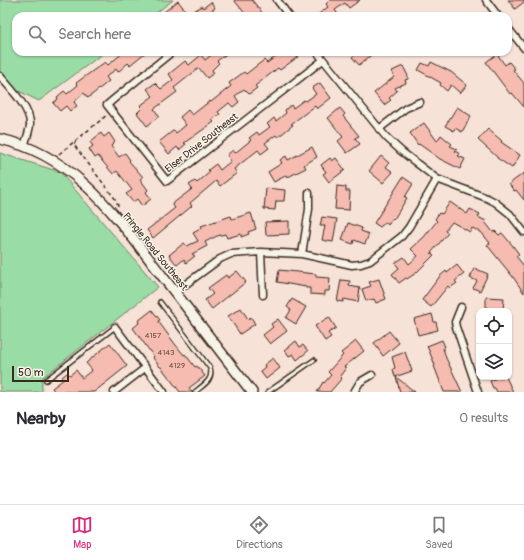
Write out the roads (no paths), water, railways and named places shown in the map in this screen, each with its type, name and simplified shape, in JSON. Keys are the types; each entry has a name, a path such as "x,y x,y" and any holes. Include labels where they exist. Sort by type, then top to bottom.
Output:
{"main road":[{"name":"Pringle Road Southeast","path":"0,139 33,149 53,159 90,188 175,292 252,392"}],"street":[{"path":"277,0 286,12"},
{"path":"486,0 495,12"},
{"path":"512,33 524,48"},
{"name":"Elser Drive Southeast","path":"167,56 114,99 109,108 167,181 323,60"},
{"path":"320,56 379,129 401,151 437,179 495,202 510,214 524,232"},
{"path":"0,76 28,114 30,126 24,146"},
{"path":"379,129 406,108 420,102"},
{"path":"175,292 220,259 230,254 261,252 302,254 352,265 370,261 402,236 409,227 437,179"},
{"path":"302,254 309,209 309,193"},
{"path":"261,252 263,296"},
{"path":"461,307 455,322 456,327 478,392"},
{"path":"115,327 164,392"},
{"path":"114,392 145,368"},
{"path":"354,392 360,382 372,375"}],"lane":[{"path":"160,302 210,368 211,377 209,381 195,392"},
{"path":"46,380 115,327"},
{"path":"268,392 314,360"}]}
